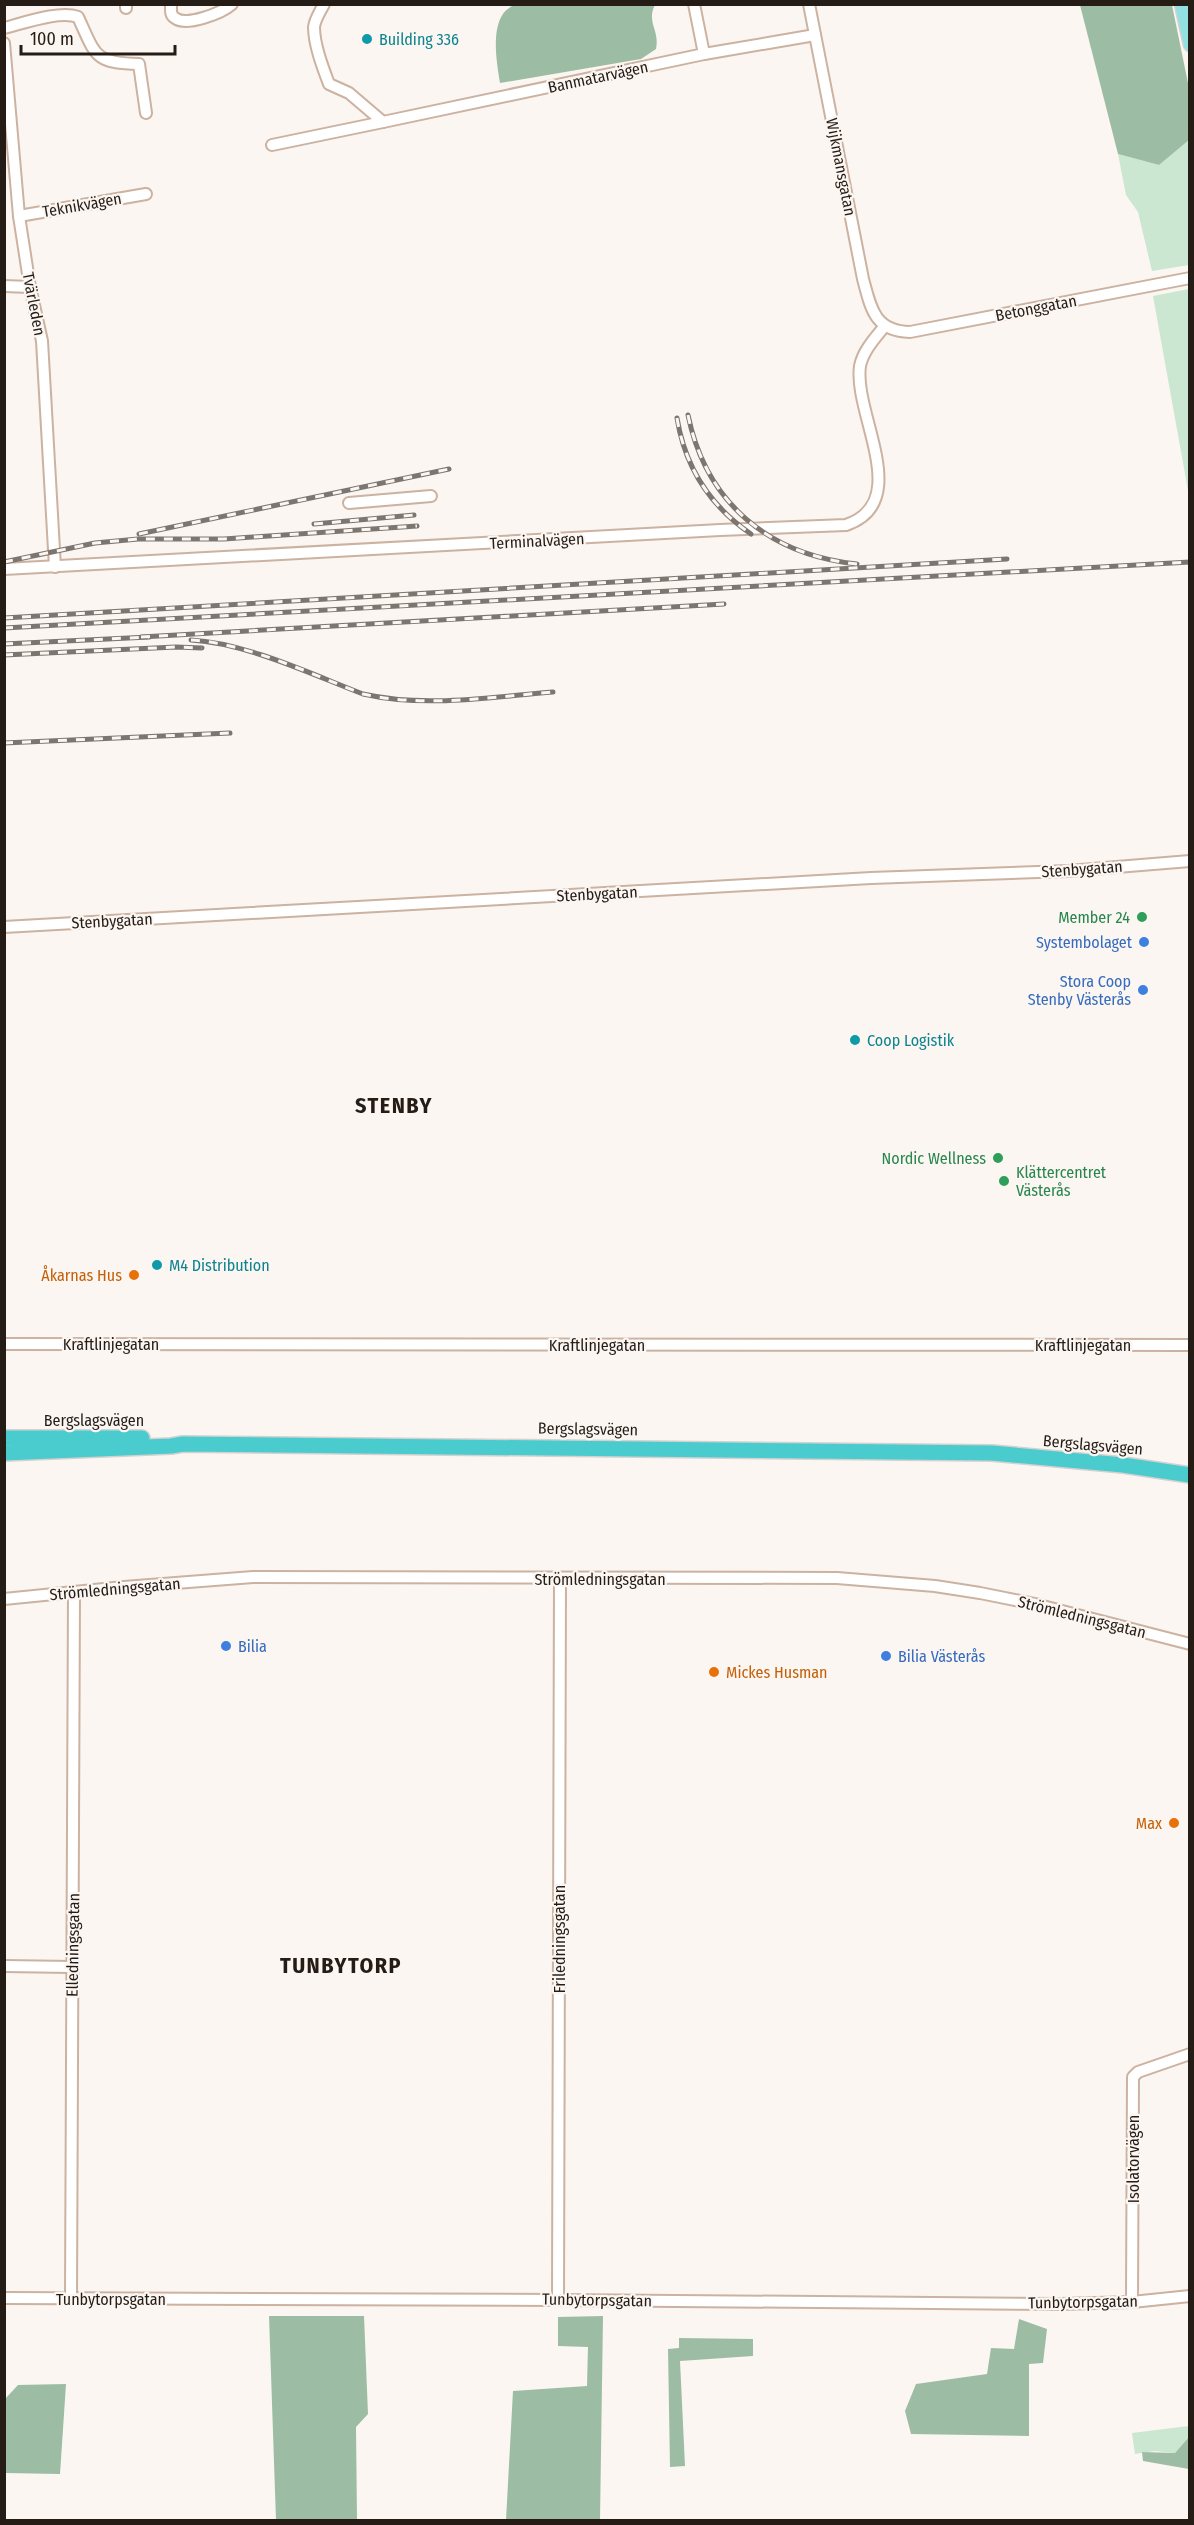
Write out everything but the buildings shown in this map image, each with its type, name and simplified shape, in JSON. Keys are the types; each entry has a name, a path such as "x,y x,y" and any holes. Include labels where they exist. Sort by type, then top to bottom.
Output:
{"highway":[{"name":"Bergslagsvägen","path":"4,1438 169,1438 183,1444"},
{"name":"Bergslagsvägen","path":"4,1453 183,1444 992,1454 1123,1465 1190,1475"},
{"name":"Bergslagsvägen","path":"992,1454 1014,1450 1096,1454 1190,1465"}],"main road":[{"path":"1181,4 1190,45"}],"street":[{"path":"171,4 172,14 176,19 182,21 211,16 231,4"},
{"path":"324,4 314,29 322,66 329,84 349,93 382,121"},
{"path":"694,4 704,54"},
{"name":"Wijkmansgatan","path":"808,4 863,279 876,317 884,327"},
{"path":"4,28 71,14 78,17 95,53 106,62 140,64 146,113"},
{"name":"Banmatarvägen","path":"272,145 704,54 815,35"},
{"name":"Tvärleden","path":"4,43 19,216 30,286 42,341 54,567"},
{"name":"Teknikvägen","path":"19,216 146,194"},
{"name":"Betonggatan","path":"884,327 895,332 910,332 1190,278"},
{"path":"4,286 30,286"},
{"name":"Terminalvägen","path":"4,569 846,525 863,518 875,503 879,482 877,465 860,378 862,357 884,327"},
{"path":"349,503 431,496"},
{"name":"Stenbygatan","path":"4,927 871,878 1068,871 1190,861"},
{"name":"Kraftlinjegatan","path":"4,1344 1190,1345"},
{"name":"Strömledningsgatan","path":"4,1599 253,1577 560,1579 795,1577 935,1586 1035,1604 1190,1644"},
{"name":"Friledningsgatan","path":"558,2300 560,1579"},
{"name":"Elledningsgatan","path":"71,2299 74,1592"},
{"path":"4,1966 72,1967"},
{"name":"Isolatorvägen","path":"1132,2302 1133,2078 1138,2072 1190,2054"},
{"name":"Tunbytorpsgatan","path":"4,2298 911,2304 1132,2302 1190,2296"}],"green space":[{"path":"515,4 655,5 652,21 657,42 656,49 641,59 500,83 496,48 497,29 504,13"},
{"path":"1080,5 1172,5 1189,88 1189,140 1159,165 1118,154"},
{"path":"1189,140 1189,265 1152,271 1138,212 1126,195 1118,154 1159,165"},
{"path":"1190,289 1189,496 1153,296"},
{"path":"269,2316 364,2316 368,2414 356,2427 357,2520 276,2520"},
{"path":"603,2316 600,2520 506,2520 513,2391 587,2386 588,2347 558,2346 558,2317"},
{"path":"1019,2319 1047,2329 1043,2363 1029,2364 1029,2436 911,2434 905,2411 916,2384 987,2374 991,2348 1014,2349"},
{"path":"679,2338 753,2339 753,2356 680,2361 685,2466 670,2467 668,2349 679,2348"},
{"path":"66,2384 60,2474 5,2473 5,2399 18,2385"},
{"path":"1189,2426 1189,2437 1175,2453 1155,2451 1135,2454 1132,2433"},
{"path":"1189,2437 1189,2469 1143,2461 1142,2452 1175,2453"}],"railway":[{"path":"688,415 697,446 710,474 726,498 746,519 770,536 796,549 825,559 857,564"},
{"path":"677,418 686,453 702,484 723,511 751,534"},
{"path":"139,534 449,469"},
{"path":"314,524 414,515"},
{"path":"4,562 95,543 138,539 224,539 417,526"},
{"path":"4,618 1007,559"},
{"path":"4,628 1190,562"},
{"path":"141,637 724,604"},
{"path":"4,644 149,637"},
{"path":"191,640 212,642 256,653 363,694 386,698 434,701 553,692"},
{"path":"4,655 176,647 202,648"},
{"path":"4,743 230,733"}],"place":[{"name":"Building 336","path":"367,39"},
{"name":"Member 24","path":"1142,917"},
{"name":"Systembolaget","path":"1144,942"},
{"name":"Stora Coop Stenby Västerås","path":"1143,990"},
{"name":"Coop Logistik","path":"855,1040"},
{"name":"Nordic Wellness","path":"998,1158"},
{"name":"Klättercentret Västerås","path":"1004,1181"},
{"name":"M4 Distribution","path":"157,1265"},
{"name":"Åkarnas Hus","path":"134,1275"},
{"name":"Bilia","path":"226,1646"},
{"name":"Bilia Västerås","path":"886,1656"},
{"name":"Mickes Husman","path":"714,1672"},
{"name":"Max","path":"1174,1823"}],"district":[{"name":"STENBY","path":"394,1105"},
{"name":"TUNBYTORP","path":"341,1965"}]}
